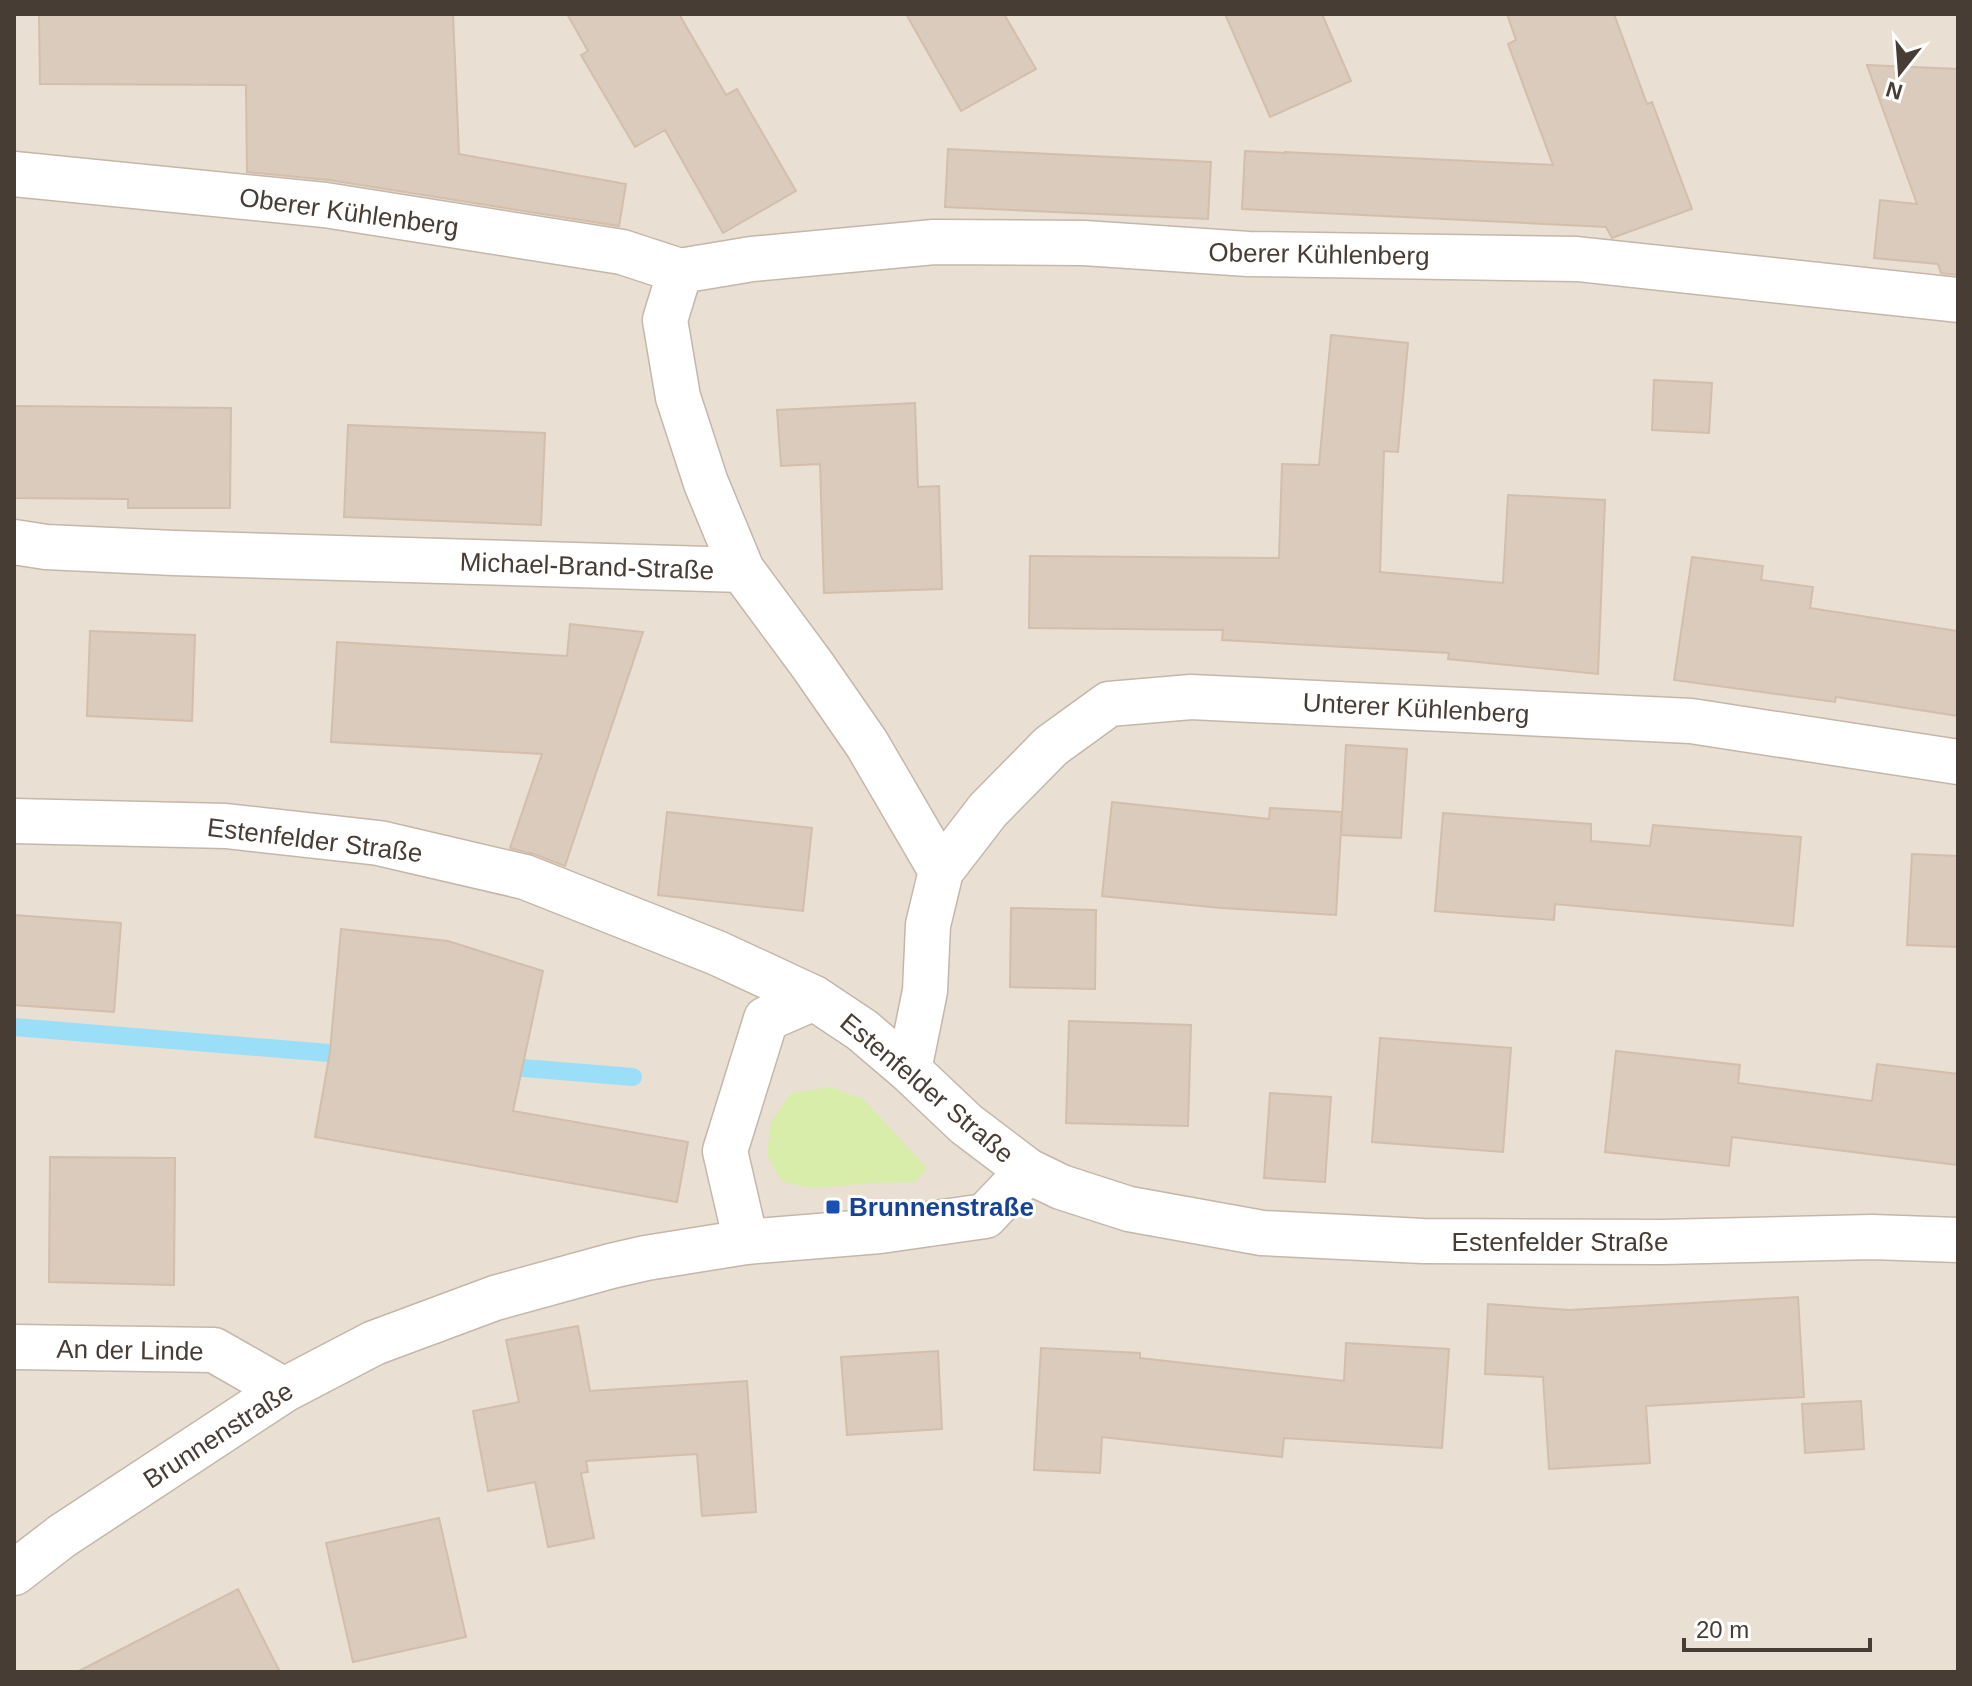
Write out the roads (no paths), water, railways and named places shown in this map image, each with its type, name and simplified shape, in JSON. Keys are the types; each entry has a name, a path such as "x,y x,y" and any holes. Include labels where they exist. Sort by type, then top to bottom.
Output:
{"street":[{"name":"Oberer Kühlenberg","path":"14,174 325,205 622,252 680,271 752,259 934,242 1084,243 1248,254 1577,259 1958,300"},
{"path":"680,271 665,320 678,397 706,483 742,570"},
{"name":"Michael-Brand-Straße","path":"14,542 46,547 174,553 742,570 867,744 941,871"},
{"name":"Unterer Kühlenberg","path":"941,871 988,810 1051,746 1109,704 1191,697 1691,721 1958,762"},
{"name":"Estenfelder Straße","path":"14,821 226,826 379,843 525,877 704,947 814,998 862,1030 966,1124 1028,1171 1061,1187 1129,1209 1262,1233 1438,1242 1663,1242 1872,1237 1958,1240"},
{"path":"909,1070 925,991 928,925 941,871"},
{"path":"746,1242 725,1151 766,1019 814,998"},
{"name":"Brunnenstraße","path":"14,1573 62,1536 284,1390 374,1343 495,1298 611,1266 746,1242 880,1231 985,1216 1028,1171"},
{"name":"An der Linde","path":"14,1347 214,1350 284,1390"}],"waterway":[{"path":"14,1027 354,1055"},
{"path":"499,1066 633,1077"}],"place":[{"name":"Brunnenstraße","path":"833,1207"}]}
